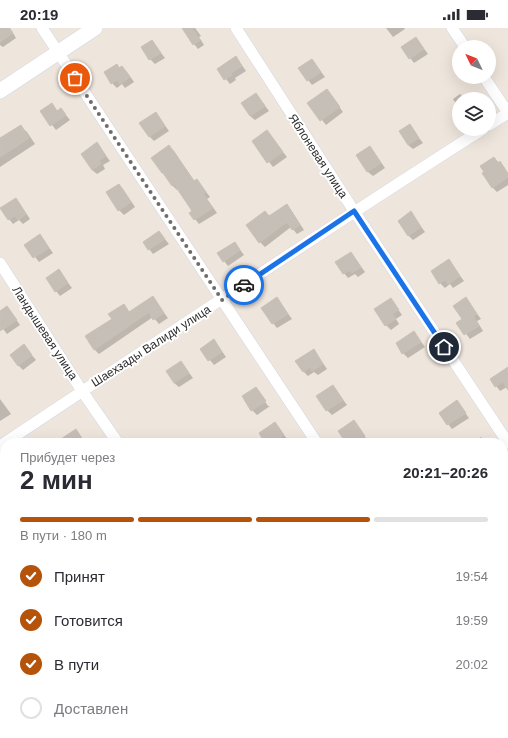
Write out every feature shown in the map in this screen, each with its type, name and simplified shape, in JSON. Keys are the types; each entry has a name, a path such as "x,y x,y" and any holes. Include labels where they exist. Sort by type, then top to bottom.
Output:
{"street":[{"path":"42,28 314,438"},
{"path":"0,91 94,28"},
{"name":"Яблоневая улица","path":"236,28 354,211 505,438"},
{"path":"452,28 460,40"},
{"path":"489,84 508,113 496,121"},
{"name":"Шаехзады Валиди улица","path":"12,438 354,211 472,136"},
{"name":"Ландышевая улица","path":"0,263 82,391 115,438"}],"building":[{"path":"0,28 9,28 13,33 0,42"},
{"path":"182,28 192,28 200,40 193,45"},
{"path":"416,37 424,49 409,59 401,47"},
{"path":"152,40 161,53 149,60 141,47"},
{"path":"236,56 242,66 231,73 232,75 224,80 217,69"},
{"path":"312,59 321,72 307,81 298,68"},
{"path":"117,64 119,68 122,66 130,77 120,84 117,80 111,84 104,72"},
{"path":"327,89 340,107 320,121 307,103"},
{"path":"256,93 265,106 250,116 241,103"},
{"path":"52,103 57,111 61,108 66,115 50,126 40,111"},
{"path":"156,112 165,126 149,137 139,123"},
{"path":"410,124 419,138 408,145 399,131"},
{"path":"21,125 29,138 0,157 0,138"},
{"path":"267,130 283,152 267,163 252,141"},
{"path":"97,142 106,156 99,160 101,164 92,170 81,154"},
{"path":"169,145 194,181 197,179 206,192 203,194 213,208 194,220 189,213 192,211 174,184 172,186 151,158"},
{"path":"370,146 381,163 367,172 356,155"},
{"path":"494,157 498,163 500,161 508,174 508,177 492,188 482,173 484,172 480,166"},
{"path":"119,184 131,202 118,211 106,192"},
{"path":"16,198 26,214 18,220 15,216 8,220 0,208"},
{"path":"287,204 300,225 292,230 287,222 259,243 246,225 265,211 269,216"},
{"path":"411,211 421,227 408,236 398,221"},
{"path":"159,231 165,239 148,250 143,242"},
{"path":"40,234 49,248 33,258 24,245"},
{"path":"235,242 240,250 223,262 217,253"},
{"path":"351,252 361,267 352,273 350,270 343,274 335,262"},
{"path":"449,259 460,276 448,284 445,280 439,284 431,271"},
{"path":"59,269 68,283 55,292 46,278"},
{"path":"153,296 164,313 153,320 149,312 94,350 85,336 112,319 108,314 124,304 129,312"},
{"path":"277,297 288,314 272,324 261,308"},
{"path":"466,297 477,314 473,316 479,326 464,335 456,323 462,319 453,306"},
{"path":"391,298 399,310 392,314 396,319 385,326 374,309"},
{"path":"7,306 17,320 0,331 0,311"},
{"path":"414,331 421,342 402,354 396,343"},
{"path":"214,339 222,352 208,361 200,349"},
{"path":"24,344 32,355 18,366 10,355"},
{"path":"314,349 323,364 312,371 310,367 303,372 295,361"},
{"path":"181,361 189,373 174,383 166,371"},
{"path":"508,367 508,390 503,382 495,387 490,379"},
{"path":"333,385 343,400 326,411 316,396"},
{"path":"256,387 266,401 251,411 242,396"},
{"path":"457,400 466,413 447,425 439,413"},
{"path":"354,420 365,436 362,438 343,438 338,431"},
{"path":"275,422 284,435 280,438 262,438 259,433"},
{"path":"76,429 82,438 62,438"}],"way so far":[{"path":"75,78 222,300 244,285"}],"route":[{"path":"244,285 354,211 444,347"}]}
